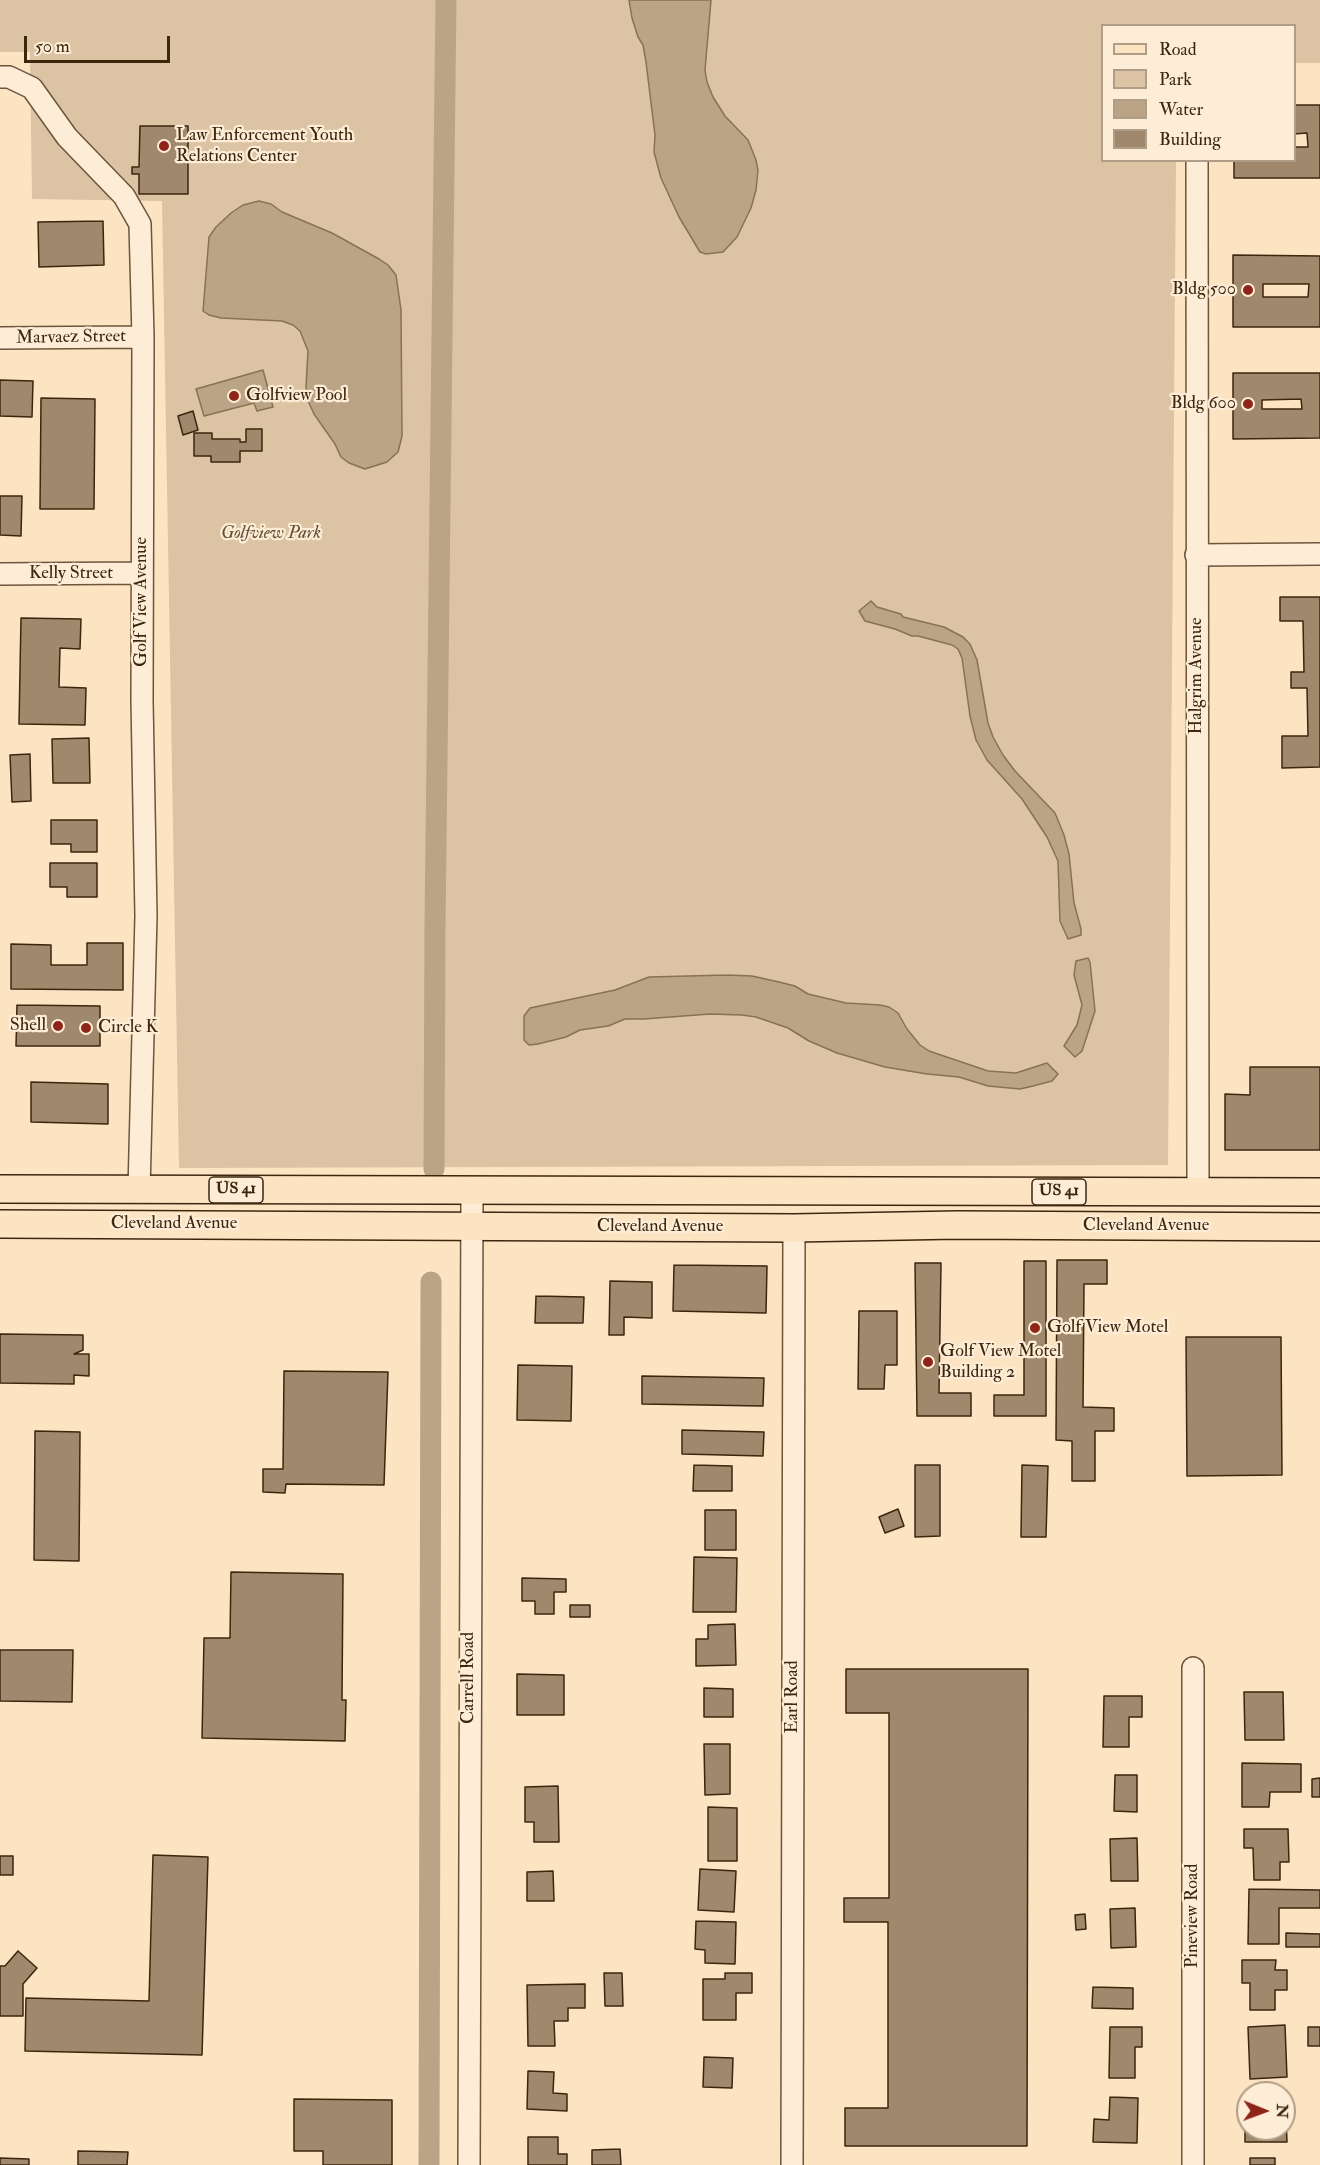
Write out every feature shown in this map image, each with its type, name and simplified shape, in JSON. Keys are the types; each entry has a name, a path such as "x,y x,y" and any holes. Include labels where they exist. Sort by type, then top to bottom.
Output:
{"main road":[{"name":"Cleveland Avenue","path":"0,1189 1320,1192"},
{"path":"1113,1226 1155,1216 1197,1192"},
{"name":"Cleveland Avenue","path":"0,1224 794,1228 1320,1227"}],"street":[{"name":"Golf View Avenue","path":"0,77 9,77 32,88 67,137 124,196 140,224 143,337 142,573 146,916 139,1190"},
{"name":"Halgrim Avenue","path":"1197,162 1197,1192"},
{"name":"Marvaez Street","path":"0,339 143,337"},
{"path":"1196,555 1320,554"},
{"name":"Kelly Street","path":"0,574 142,573"},
{"name":"Carrell Road","path":"469,2165 472,1191"},
{"name":"Earl Road","path":"792,2165 794,1228"},
{"name":"Pineview Road","path":"1193,1668 1193,2165"}],"green space":[{"name":"Golfview Park","path":"0,0 1320,0 1320,63 1296,63 1296,24 1101,24 1101,162 1176,162 1168,1165 179,1168 162,201 32,199 30,52 0,52"}],"water":[{"path":"629,0 711,0 705,70 707,82 725,116 748,140 758,170 751,208 737,237 723,252 706,254 700,252 679,217 661,178 654,152 655,135 643,45 632,18"},
{"path":"259,201 271,204 282,212 332,233 379,259 396,275 401,310 402,436 398,452 387,462 365,469 341,457 309,403 306,387 308,351 300,331 293,325 282,321 221,318 203,311 209,237 231,213 243,205"},
{"name":"Golfview Pool","path":"263,370 273,407 257,411 254,403 204,416 196,389"},
{"path":"871,601 877,607 901,614 903,617 944,627 963,637 970,644 977,660 988,723 993,737 1015,771 1055,813 1064,835 1081,935 1068,939 1060,921 1058,861 1047,837 1022,799 987,760 976,740 970,716 962,658 958,649 952,645 912,636 865,621 859,611"},
{"path":"1088,958 1095,1011 1082,1051 1075,1057 1064,1046 1077,1025 1082,1005 1074,975 1076,961"},
{"path":"752,976 779,982 795,986 808,994 846,1003 889,1007 898,1013 920,1045 929,1051 988,1071 1016,1073 1047,1063 1058,1074 1052,1081 1020,1089 988,1086 959,1077 885,1067 837,1053 809,1041 788,1028 756,1017 742,1015 710,1014 625,1019 608,1026 580,1030 566,1037 538,1044 529,1045 524,1040 524,1016 530,1008 615,990 649,977"}],"building":[{"path":"1296,105 1320,105 1320,178 1234,178 1234,162 1296,162 1296,147 1308,147 1307,133 1296,134"},
{"name":"Law Enforcement Youth Relations Center","path":"140,126 188,126 188,194 139,194 139,174 132,174 132,167 139,167"},
{"path":"103,221 104,265 39,267 38,222"},
{"name":"Bldg 500","path":"1233,255 1320,256 1320,327 1233,327","holes":["1263,284 1309,284 1308,297 1263,297"]},
{"name":"Bldg 600","path":"1233,373 1320,373 1320,438 1233,439","holes":["1301,399 1302,409 1262,409 1262,400"]},
{"path":"0,380 33,381 32,417 0,416"},
{"path":"41,398 95,399 94,509 40,509"},
{"path":"193,411 198,430 183,435 178,416"},
{"path":"246,429 262,429 262,451 240,451 240,462 211,462 211,456 194,456 194,433 212,433 212,439 240,439 240,442 246,442"},
{"path":"0,496 22,496 21,536 0,535"},
{"path":"1280,597 1320,597 1320,767 1282,768 1282,736 1308,736 1307,688 1291,688 1291,672 1304,672 1303,621 1280,621"},
{"path":"21,618 81,619 80,649 60,648 59,687 86,688 85,725 19,724"},
{"path":"89,738 90,783 53,783 52,739"},
{"path":"30,754 31,801 12,802 10,755"},
{"path":"51,820 97,820 97,852 71,852 71,844 51,844"},
{"path":"50,863 97,863 97,897 67,897 67,887 50,887"},
{"path":"87,943 123,943 123,990 11,989 11,944 51,945 51,965 87,965"},
{"name":"Shell","path":"17,1005 100,1006 100,1046 16,1046"},
{"path":"1250,1067 1320,1067 1320,1150 1225,1150 1225,1094 1250,1095"},
{"path":"31,1082 108,1084 108,1124 31,1122"},
{"path":"1057,1260 1107,1260 1107,1284 1084,1284 1083,1407 1114,1408 1114,1431 1095,1431 1095,1481 1072,1481 1072,1441 1056,1440"},
{"name":"Golf View Motel","path":"1024,1261 1046,1261 1046,1416 994,1416 994,1395 1024,1395"},
{"name":"Golf View Motel Building 2","path":"915,1263 941,1263 939,1393 971,1393 971,1416 917,1416"},
{"path":"674,1265 767,1266 766,1313 673,1311"},
{"path":"610,1281 652,1282 652,1318 624,1317 624,1335 609,1335"},
{"path":"536,1296 584,1297 583,1323 535,1323"},
{"path":"859,1311 897,1311 897,1365 885,1365 884,1389 858,1389"},
{"path":"0,1334 83,1335 83,1350 74,1354 89,1354 89,1376 74,1375 74,1384 0,1383"},
{"path":"1186,1337 1281,1337 1282,1475 1187,1476"},
{"path":"518,1365 572,1366 571,1421 517,1420"},
{"path":"284,1371 388,1372 384,1485 286,1484 285,1493 263,1492 263,1469 283,1469"},
{"path":"642,1376 764,1378 763,1406 642,1404"},
{"path":"682,1430 764,1432 763,1456 682,1454"},
{"path":"35,1431 80,1432 79,1561 34,1560"},
{"path":"694,1465 732,1466 732,1491 693,1491"},
{"path":"915,1465 940,1465 940,1536 915,1537"},
{"path":"1022,1465 1048,1466 1046,1537 1021,1537"},
{"path":"898,1509 904,1526 885,1533 879,1517"},
{"path":"705,1510 736,1510 736,1550 705,1550"},
{"path":"694,1557 737,1558 736,1612 693,1612"},
{"path":"231,1572 343,1574 342,1700 346,1700 345,1741 202,1738 204,1638 230,1638"},
{"path":"522,1578 566,1579 566,1592 554,1592 554,1614 535,1614 535,1601 522,1601"},
{"path":"570,1605 590,1605 590,1617 570,1617"},
{"path":"735,1624 736,1665 696,1666 696,1639 708,1639 708,1625"},
{"path":"0,1650 73,1650 72,1702 0,1701"},
{"path":"846,1669 1028,1669 1027,2146 845,2146 845,2108 888,2108 888,1922 844,1922 844,1898 889,1898 889,1713 846,1713"},
{"path":"517,1674 564,1675 564,1715 517,1715"},
{"path":"704,1688 733,1689 733,1717 704,1717"},
{"path":"1244,1692 1283,1692 1284,1740 1245,1740"},
{"path":"1104,1696 1142,1696 1142,1717 1129,1717 1129,1747 1103,1747"},
{"path":"704,1744 730,1744 730,1794 705,1795"},
{"path":"1242,1763 1301,1764 1301,1792 1270,1792 1269,1807 1242,1807"},
{"path":"1115,1775 1137,1775 1137,1812 1114,1811"},
{"path":"1320,1778 1320,1797 1312,1797 1312,1779"},
{"path":"558,1786 559,1842 534,1842 534,1822 525,1822 525,1787"},
{"path":"708,1807 737,1808 737,1861 708,1861"},
{"path":"1244,1829 1288,1829 1289,1862 1280,1862 1280,1880 1254,1880 1253,1848 1244,1848"},
{"path":"1137,1838 1138,1881 1111,1881 1110,1839"},
{"path":"153,1855 208,1857 202,2055 25,2051 26,1998 149,2001"},
{"path":"0,1856 13,1856 13,1875 0,1875"},
{"path":"700,1869 736,1871 734,1912 698,1910"},
{"path":"553,1871 554,1901 527,1901 527,1872"},
{"path":"1249,1889 1320,1890 1320,1908 1279,1908 1279,1944 1248,1944"},
{"path":"1135,1908 1136,1947 1111,1948 1110,1909"},
{"path":"1085,1914 1086,1929 1076,1930 1075,1915"},
{"path":"696,1921 736,1922 735,1964 705,1963 705,1950 695,1949"},
{"path":"1286,1933 1320,1934 1320,1947 1286,1947"},
{"path":"18,1951 37,1968 23,1984 23,2016 0,2016 0,1966 5,1966"},
{"path":"1242,1960 1276,1960 1275,1970 1287,1970 1287,1990 1275,1990 1275,2010 1250,2010 1250,1983 1242,1983"},
{"path":"604,1973 622,1973 623,2006 605,2006"},
{"path":"725,1973 752,1973 752,1993 736,1993 736,2020 703,2020 703,1979 725,1979"},
{"path":"585,1984 585,2008 568,2008 568,2021 554,2021 555,2046 528,2046 527,1985"},
{"path":"1093,1987 1133,1988 1133,2009 1092,2008"},
{"path":"1285,2025 1287,2077 1250,2079 1248,2027"},
{"path":"1110,2027 1142,2027 1142,2047 1135,2047 1135,2078 1109,2078"},
{"path":"1308,2027 1320,2027 1320,2046 1308,2046"},
{"path":"704,2057 733,2058 732,2088 703,2087"},
{"path":"528,2071 554,2072 553,2093 567,2094 567,2111 527,2109"},
{"path":"1110,2097 1138,2098 1137,2143 1093,2142 1094,2119 1109,2120"},
{"path":"294,2099 392,2100 392,2165 323,2165 323,2151 294,2151"},
{"path":"528,2137 558,2137 558,2154 567,2154 567,2165 528,2165"},
{"path":"1287,2141 1287,2142 1245,2142"},
{"path":"620,2149 621,2165 592,2165 592,2150"},
{"path":"78,2151 128,2152 127,2165 78,2165"},
{"path":"0,2158 29,2159 29,2165 0,2165"},
{"path":"1250,2158 1275,2158 1275,2165 1250,2165"}],"waterway":[{"path":"434,1169 446,0"},
{"path":"429,2165 431,1282"}],"place":[{"name":"Law Enforcement Youth Relations Center","path":"164,146"},
{"name":"Bldg 500","path":"1248,290"},
{"name":"Golfview Pool","path":"234,396"},
{"name":"Bldg 600","path":"1248,404"},
{"name":"Shell","path":"58,1026"},
{"name":"Circle K","path":"86,1028"},
{"name":"Golf View Motel","path":"1035,1328"},
{"name":"Golf View Motel Building 2","path":"928,1362"}]}
